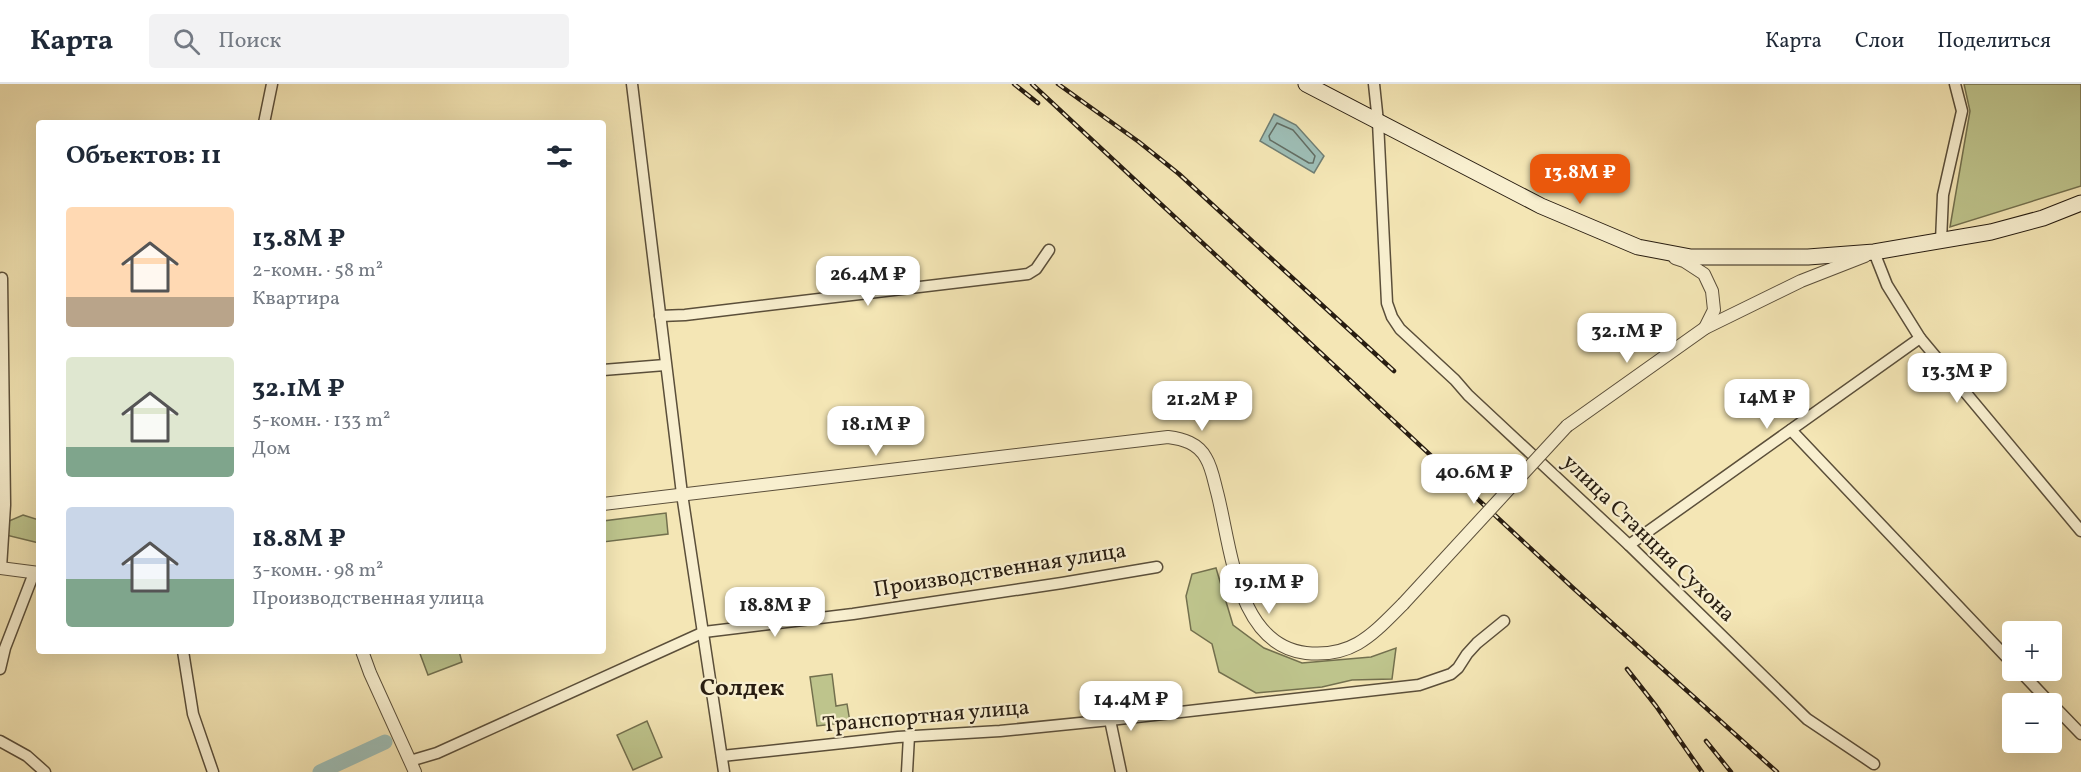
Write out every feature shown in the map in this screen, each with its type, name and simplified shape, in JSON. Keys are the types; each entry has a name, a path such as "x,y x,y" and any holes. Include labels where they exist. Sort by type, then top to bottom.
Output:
{"main road":[{"path":"1306,84 1540,206 1638,247 1691,257 1808,257 1874,252 1991,232 2043,218 2081,203"}],"street":[{"path":"265,120 272,84"},
{"path":"632,84 682,494 724,772"},
{"name":"улица Станция Сухона","path":"1374,84 1387,303 1400,329 1629,545 1807,719 1874,764"},
{"path":"1941,240 1942,195 1962,111 1956,84"},
{"path":"1638,247 1684,261 1704,274 1712,291 1714,310 1705,328"},
{"path":"660,316 685,315 1028,274 1036,269 1049,250"},
{"path":"606,504 1048,452 1153,437 1168,436 1184,439 1195,444 1205,455 1214,479 1235,571 1245,602 1257,624 1274,641 1299,652 1323,655 1351,648 1374,634 1566,426 1705,328 1801,282 1874,252 1887,285 1920,338 2081,531"},
{"path":"2,278 5,505 0,568 36,573"},
{"path":"1629,545 1920,338"},
{"path":"606,370 665,364"},
{"path":"1791,430 2002,652"},
{"name":"Производственная улица","path":"412,767 437,753 704,632 853,614 1157,567"},
{"path":"0,669 5,648 36,575"},
{"name":"Транспортная улица","path":"722,756 909,736 1000,731 1110,720 1419,685 1451,674 1477,643 1504,621"},
{"path":"183,654 193,714 213,772"},
{"path":"363,654 412,767"},
{"path":"2030,681 2041,693"},
{"path":"2062,714 2081,734"},
{"path":"1110,720 1122,772"},
{"path":"907,772 909,736"},
{"path":"0,741 27,756 45,772"}],"green space":[{"path":"1964,84 2081,84 2081,186 1950,227 1970,111"},
{"path":"666,513 668,534 606,542 606,521"},
{"path":"23,515 36,519 36,542 6,535 9,521"},
{"path":"1216,568 1233,625 1264,648 1302,663 1371,657 1396,648 1392,679 1352,680 1322,687 1256,693 1219,672 1212,644 1191,630 1186,596 1192,574"},
{"path":"420,654 460,654 462,662 428,675"},
{"path":"832,674 836,706 847,704 850,722 817,726 810,677"},
{"path":"647,721 662,757 633,770 617,735"}],"water":[{"path":"1274,114 1296,125 1324,156 1314,173 1260,141"}],"waterway":[{"path":"320,772 385,742"}],"railway":[{"path":"1014,84 1038,103"},
{"path":"1032,84 1572,587 1777,772"},
{"path":"1058,84 1139,142 1179,174 1394,371"},
{"path":"1627,669 1702,772"},
{"path":"1706,741 1731,772"}],"district":[{"name":"Солдек","path":"742,689"}]}
